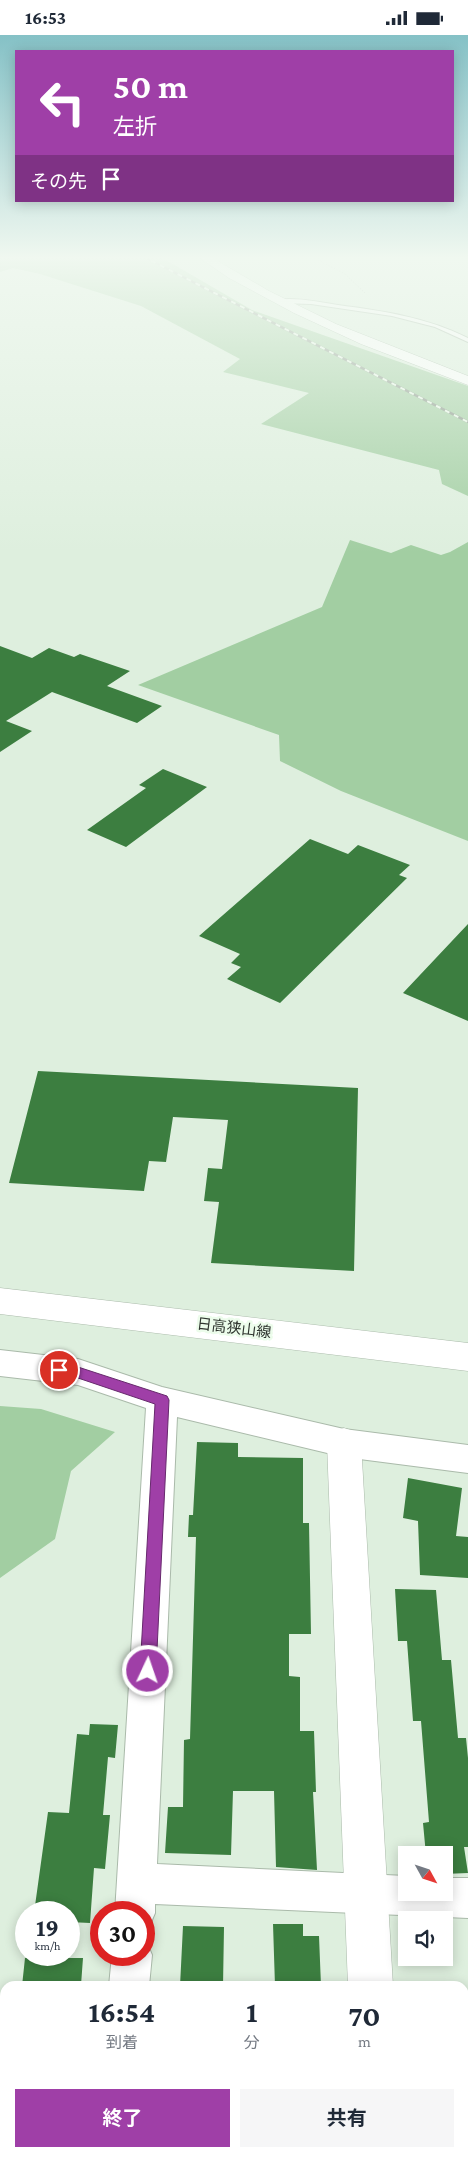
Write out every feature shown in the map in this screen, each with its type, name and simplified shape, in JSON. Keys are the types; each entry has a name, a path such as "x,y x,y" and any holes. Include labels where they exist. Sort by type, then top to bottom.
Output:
{"main road":[{"path":"403,355 468,381"},
{"name":"日高狭山線","path":"0,1301 468,1357"},
{"path":"344,1443 371,1981"}],"street":[{"path":"0,1363 78,1373 162,1400 344,1443 468,1459"},
{"path":"162,1400 136,1898 368,1895 468,1898"},
{"path":"129,1981 131,1966"}],"green space":[{"path":"233,355 380,355 468,386 468,496 442,484 439,470 261,424 309,393 223,372 240,359"},
{"path":"350,540 391,553 411,545 441,555 468,542 468,841 341,791 280,761 279,735 138,685 322,607"},
{"path":"0,1406 41,1409 115,1432 71,1471 55,1539 0,1578"}],"building":[{"path":"0,646 32,658 49,648 74,657 80,654 130,671 107,686 162,706 137,723 52,692 6,721 32,731 0,752"},
{"path":"163,769 207,787 126,847 87,830 146,788 139,785"},
{"path":"310,839 348,854 358,845 410,865 399,875 407,878 280,1003 227,979 241,967 231,963 240,954 199,936"},
{"path":"468,924 468,1021 403,993"},
{"path":"38,1071 358,1088 354,1271 211,1263 219,1202 204,1201 208,1168 222,1169 228,1120 173,1117 166,1162 149,1161 144,1191 9,1183"},
{"path":"197,1442 238,1443 238,1457 303,1458 303,1523 309,1523 311,1634 289,1634 289,1676 300,1677 300,1731 314,1731 316,1792 313,1792 317,1870 276,1867 274,1791 233,1791 231,1855 165,1853 168,1807 183,1807 184,1740 190,1739 196,1537 188,1537 189,1515 193,1515"},
{"path":"408,1478 462,1488 456,1536 468,1537 468,1578 420,1575 418,1521 403,1518"},
{"path":"395,1589 436,1590 442,1660 451,1660 458,1738 466,1738 468,1758 468,1847 464,1847 468,1873 453,1874 453,1846 425,1846 423,1823 429,1822 421,1721 413,1721 407,1641 398,1641"},
{"path":"90,1724 118,1725 115,1758 108,1757 103,1815 110,1815 105,1869 94,1868 92,1901 90,1901 90,1923 80,1923 80,1901 36,1901 48,1812 69,1813 77,1734 89,1735"},
{"path":"273,1924 303,1924 303,1936 319,1936 321,1981 275,1981"},
{"path":"183,1926 224,1927 223,1981 180,1981"},
{"path":"80,1958 83,1958 81,1981 23,1981 24,1966 80,1966"}],"railway":[{"path":"336,355 468,422"}],"route":[{"path":"59,1370 78,1373 162,1400 148,1671"}]}
